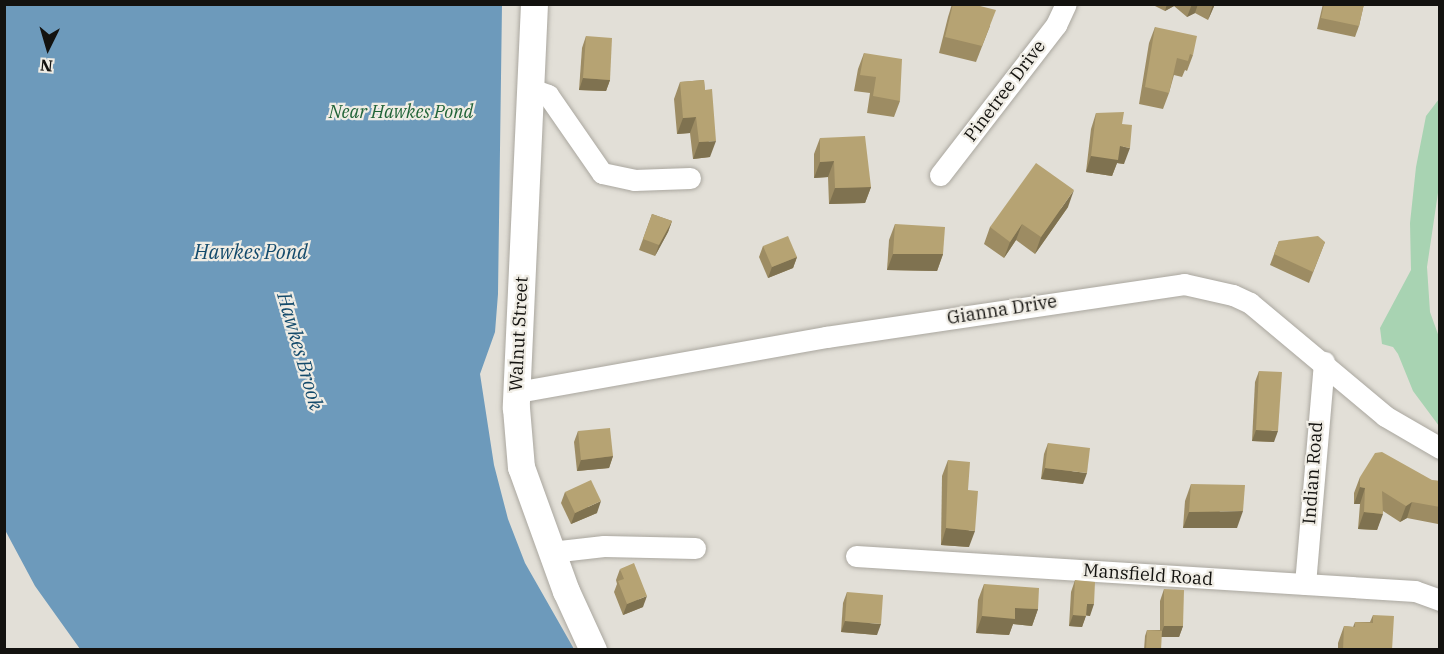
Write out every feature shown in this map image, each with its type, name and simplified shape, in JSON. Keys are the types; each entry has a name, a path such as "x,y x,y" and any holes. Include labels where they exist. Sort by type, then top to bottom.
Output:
{"main road":[{"name":"Walnut Street","path":"534,4 517,392 521,467 551,552 593,650"}],"street":[{"name":"Pinetree Drive","path":"940,175 1056,25 1066,4"},
{"path":"531,90 548,95 602,173 634,180 690,178"},
{"name":"Gianna Drive","path":"517,392 826,337 1184,284 1218,290 1250,303 1324,362 1385,416 1440,448"},
{"name":"Indian Road","path":"1305,585 1324,362"},
{"path":"551,552 604,546 695,548"},
{"name":"Mansfield Road","path":"856,556 1415,591 1440,600"}],"green space":[{"path":"1439,99 1439,186 1427,267 1430,312 1439,337 1439,426 1413,391 1398,354 1393,347 1382,344 1380,328 1411,270 1410,223 1416,167 1426,116"}],"water":[{"name":"Hawkes Pond","path":"4,5 502,5 498,294 495,332 480,374 494,465 508,519 525,563 574,649 80,649 35,586 5,530"}],"building":[{"path":"953,4 972,4 996,10 982,46 945,37"},
{"path":"1324,4 1364,4 1359,26 1321,18"},
{"path":"1155,27 1197,36 1193,55 1190,54 1188,61 1177,58 1169,93 1145,87"},
{"path":"586,36 612,38 610,80 583,78"},
{"path":"864,53 902,59 900,101 873,96 876,77 860,75"},
{"path":"704,80 705,90 712,89 716,141 699,142 696,117 683,118 680,82"},
{"path":"1124,112 1122,124 1132,125 1130,148 1120,146 1118,160 1091,156 1096,113"},
{"path":"865,136 871,187 835,188 834,161 820,162 820,138"},
{"path":"1036,163 1074,190 1041,237 1022,224 1010,242 990,227"},
{"path":"652,214 672,221 659,245 643,239"},
{"path":"895,224 945,227 943,254 893,254"},
{"path":"788,236 797,257 772,267 763,246"},
{"path":"1318,236 1325,242 1313,272 1274,254 1279,241"},
{"path":"1259,371 1282,372 1278,431 1256,430"},
{"path":"610,428 613,456 581,460 578,431"},
{"path":"1048,443 1090,448 1087,473 1045,468"},
{"path":"1382,452 1432,480 1440,481 1440,507 1412,502 1406,506 1382,491 1383,514 1364,512 1365,488 1360,487 1360,477 1375,453"},
{"path":"948,460 970,462 968,490 978,491 975,531 946,528"},
{"path":"591,480 601,501 575,513 565,492"},
{"path":"1191,484 1245,485 1243,511 1189,512"},
{"path":"634,563 647,596 627,604 618,581 624,579 620,569"},
{"path":"1075,580 1095,582 1094,604 1087,604 1086,616 1073,615"},
{"path":"984,584 1039,588 1038,609 1015,608 1015,619 982,616"},
{"path":"1164,589 1184,590 1183,626 1164,626"},
{"path":"847,592 883,595 881,624 845,621"},
{"path":"1373,615 1394,616 1392,650 1343,650 1344,626 1355,627 1355,622 1373,623"},
{"path":"1147,630 1162,631 1161,650 1146,649"}],"park label":[{"name":"Near Hawkes Pond","path":"401,112"}],"water label":[{"name":"Hawkes Brook","path":"301,351"}]}
